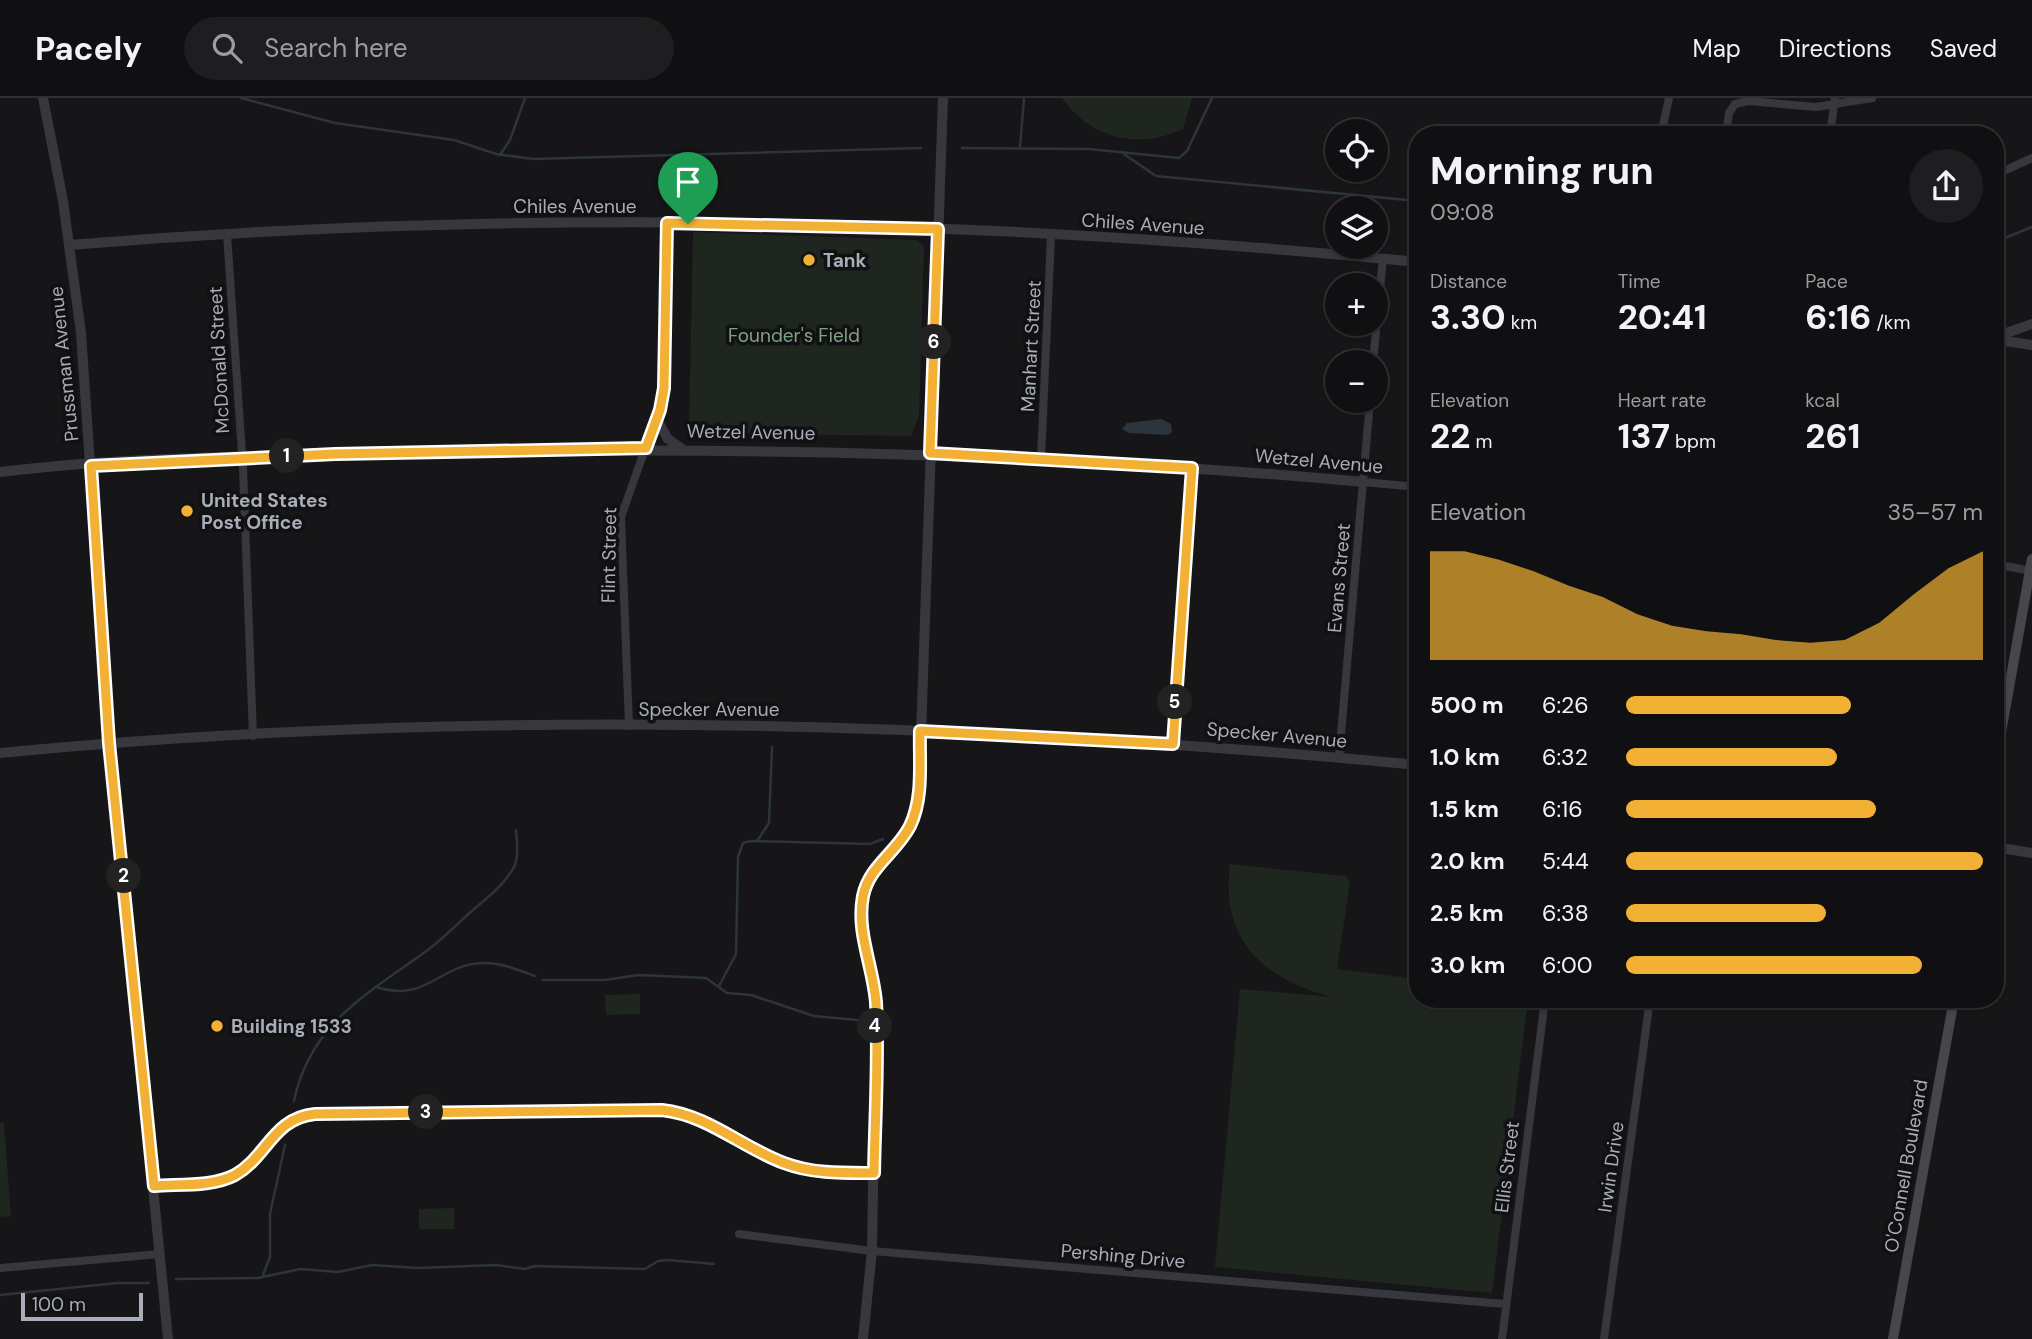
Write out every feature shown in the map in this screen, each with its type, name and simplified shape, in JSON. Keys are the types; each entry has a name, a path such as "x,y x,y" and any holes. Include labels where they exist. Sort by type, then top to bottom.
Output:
{"main road":[{"path":"2004,716 2031,567"},
{"name":"O'Connell Boulevard","path":"1893,1339 1952,1008"}],"street":[{"name":"Prussman Avenue","path":"43,98 69,245 83,356 109,743 168,1339"},
{"path":"863,1339 872,1251 876,1000 861,923 862,906 870,876 901,840 913,817 919,793 943,98"},
{"path":"1663,126 1670,98"},
{"path":"1727,126 1729,113 1735,104 1748,101 1834,102 1872,98"},
{"path":"1831,126 1834,102"},
{"path":"2004,171 2032,158"},
{"name":"Chiles Avenue","path":"69,245 227,234 443,224 667,223 938,229 1325,254"},
{"name":"Flint Street","path":"629,726 621,517 628,490 657,420 665,378 667,223"},
{"name":"McDonald Street","path":"227,234 241,457 253,736"},
{"name":"Manhart Street","path":"1041,459 1051,236"},
{"path":"1374,350 1383,259"},
{"name":"Chiles Avenue","path":"1388,259 1409,261"},
{"path":"2004,335 2032,324"},
{"path":"2004,340 2032,345"},
{"name":"Evans Street","path":"1339,758 1369,413"},
{"path":"657,420 668,439 682,449"},
{"name":"Wetzel Avenue","path":"0,472 241,457 646,448 930,453 1192,468 1409,486"},
{"path":"1173,744 1192,468"},
{"path":"2004,565 2031,567"},
{"name":"Specker Avenue","path":"0,753 109,743 439,728 629,726 920,731 1173,744 1409,764"},
{"path":"2004,848 2032,853"},
{"name":"Ellis Street","path":"1502,1339 1544,1008"},
{"name":"Irwin Drive","path":"1604,1339 1649,1008"},
{"path":"154,1186 212,1181 233,1176 281,1126 299,1116 315,1114 662,1110 699,1119 787,1165 820,1172 874,1173"},
{"name":"Pershing Drive","path":"738,1234 872,1251 1505,1304"},
{"path":"0,1268 160,1254"}],"green space":[{"path":"1062,98 1192,98 1183,129 1150,139 1133,139 1117,137 1087,123"},
{"name":"Founder's Field","path":"693,232 916,240 924,246 919,416 911,436 698,433 689,427"},
{"path":"1230,864 1345,876 1350,882 1337,969 1409,978 1409,1008 1527,1008 1492,1293 1215,1267 1240,989 1332,997 1286,979 1252,953 1240,935 1232,915"},
{"path":"640,994 640,1014 606,1015 605,995"},
{"path":"0,1123 4,1123 11,1216 0,1217"},
{"path":"454,1208 454,1229 419,1229 419,1209"}],"shaded area":[{"path":"1161,419 1171,424 1172,432 1168,435 1129,433 1122,429 1127,423"}],"waterway":[{"path":"241,98 335,123 454,140 496,154 533,159 921,148"},
{"path":"500,155 510,140 525,98"},
{"path":"1020,147 1024,98"},
{"path":"962,148 1089,149 1179,158 1187,151 1212,98"},
{"path":"1124,154 1156,176 1409,200"},
{"path":"2004,238 2032,227"},
{"path":"757,841 769,823 772,747"},
{"path":"294,1101 302,1074 313,1051 343,1014 437,942 506,879 517,858 516,830"},
{"path":"719,986 736,954 738,857 743,843 870,844 883,839"},
{"path":"376,987 393,991 408,990 467,965 482,963 502,965 535,976"},
{"path":"543,980 605,980 638,975 706,978 727,993 751,995 814,1016 857,1020"},
{"path":"263,1275 270,1257 270,1214 285,1145"},
{"path":"176,1279 258,1278 300,1269 338,1272 372,1265 418,1268 496,1265 525,1269 535,1266 645,1269 658,1261 668,1260 714,1264"},
{"path":"0,1295 117,1283 149,1283"}],"place":[{"name":"Tank","path":"809,260"},
{"name":"United States Post Office","path":"187,511"},
{"name":"Building 1533","path":"217,1026"}],"route":[{"path":"667,223 688,224 938,229 930,453 1192,468 1173,744 920,731 919,793 913,817 901,840 870,876 863,894 861,923 876,1000 874,1173 820,1172 787,1165 699,1119 675,1111 315,1114 299,1116 281,1126 245,1167 233,1176 212,1181 154,1186 109,743 91,466 170,460 335,454 646,448 660,410 665,378 667,223"}]}
